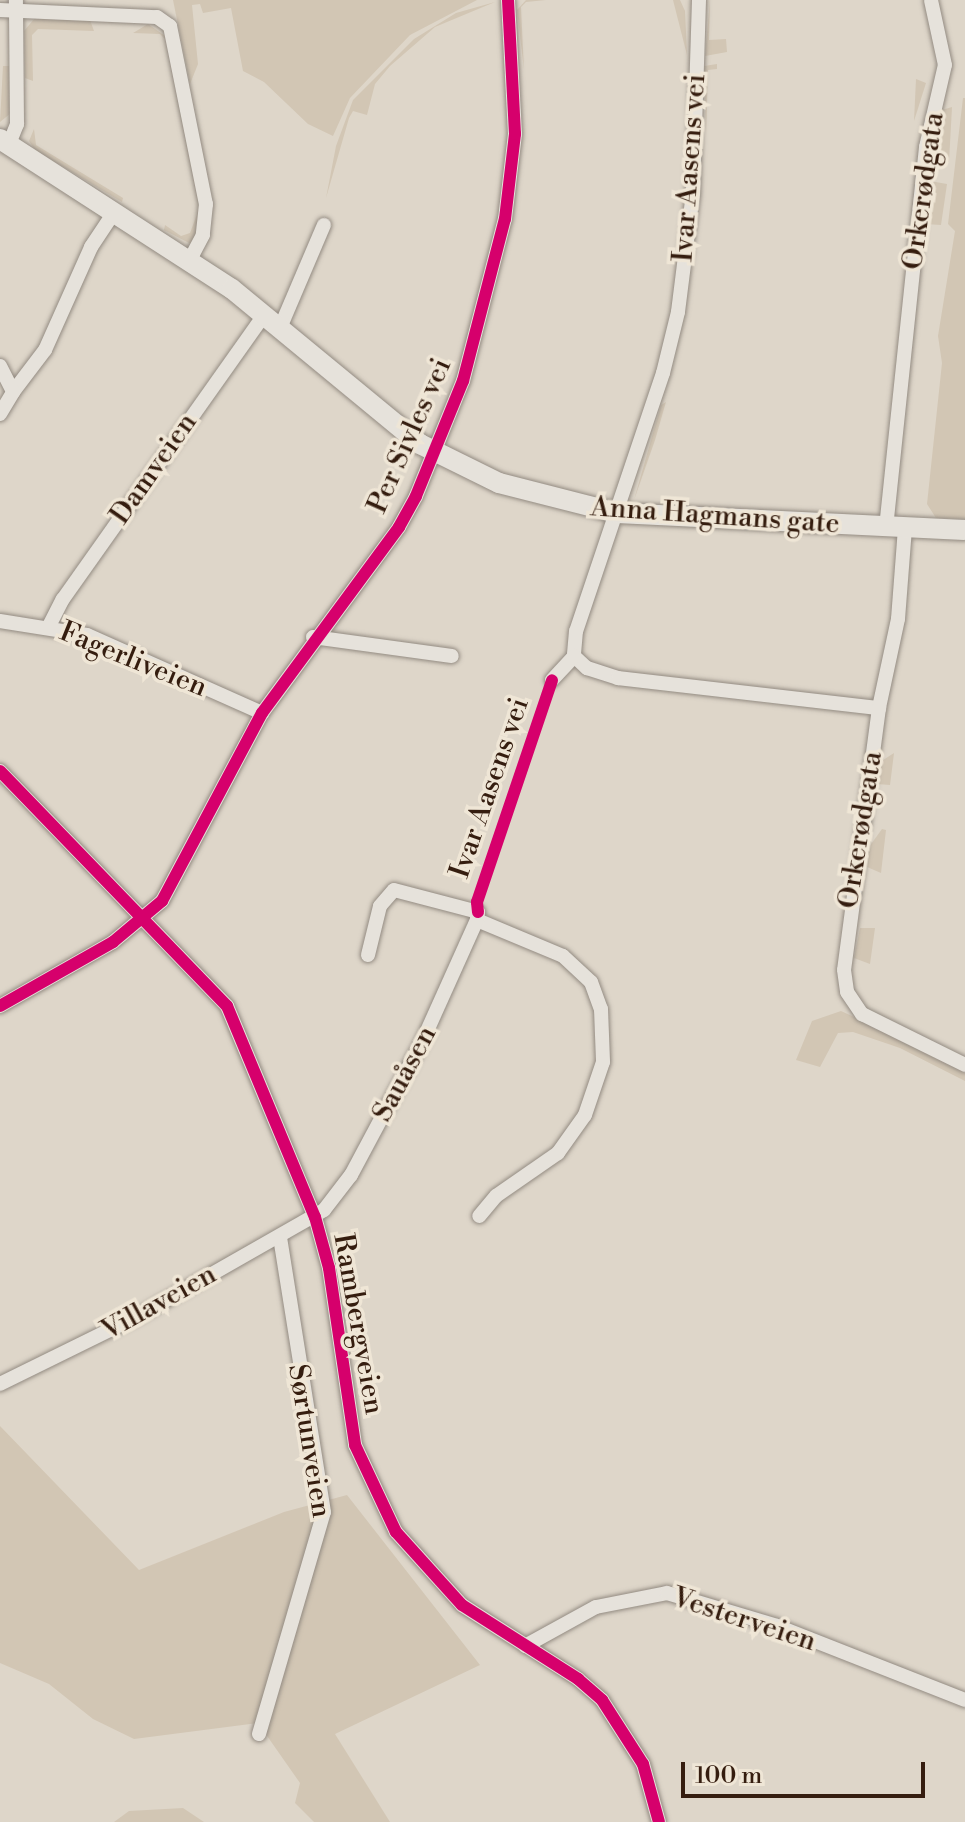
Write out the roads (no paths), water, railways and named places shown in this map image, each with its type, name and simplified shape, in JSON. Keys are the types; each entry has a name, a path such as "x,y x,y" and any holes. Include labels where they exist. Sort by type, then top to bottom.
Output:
{"street":[{"name":"Per Sivles vei","path":"0,1006 113,942 145,916 177,876 262,713 313,637 399,527 434,454 472,353 505,219 515,134 508,0"},
{"name":"Ivar Aasens vei","path":"552,680 574,656 576,631 663,373 682,283 693,193 699,0"},
{"name":"Orkerødgata","path":"931,0 945,65 926,147 896,528 898,619 879,708 844,945 847,992 862,1014 965,1065"},
{"path":"0,10 16,5 157,17 170,26 206,204 203,235 190,259"},
{"path":"5,141 17,124 16,5"},
{"name":"Anna Hagmans gate","path":"5,141 190,259 272,321 434,454 527,492 617,513 965,530"},
{"path":"0,414 45,350 91,247 115,211"},
{"path":"272,321 324,225"},
{"name":"Damveien","path":"49,626 63,599 272,321"},
{"path":"0,366 13,392"},
{"name":"Fagerliveien","path":"0,621 49,626 87,635 262,713"},
{"path":"313,637 452,656"},
{"path":"574,656 587,668 618,678 879,708"},
{"name":"Rambergveien","path":"0,771 145,916 227,1006 315,1217 329,1268 345,1403 369,1483 396,1532 435,1579 478,1617 585,1685 622,1726 648,1778 659,1822"},
{"path":"368,955 380,906 394,890 478,912 477,920 517,933 578,967 596,995 603,1044 592,1098 568,1141 547,1162 496,1196 479,1216"},
{"name":"Sauåsen","path":"315,1217 351,1175 454,980 477,920"},
{"name":"Villaveien","path":"0,1384 315,1217"},
{"name":"Sørtunveien","path":"259,1734 324,1512 297,1364 280,1236"},
{"name":"Vesterveien","path":"525,1646 596,1607 667,1593 777,1626 965,1700"}]}
